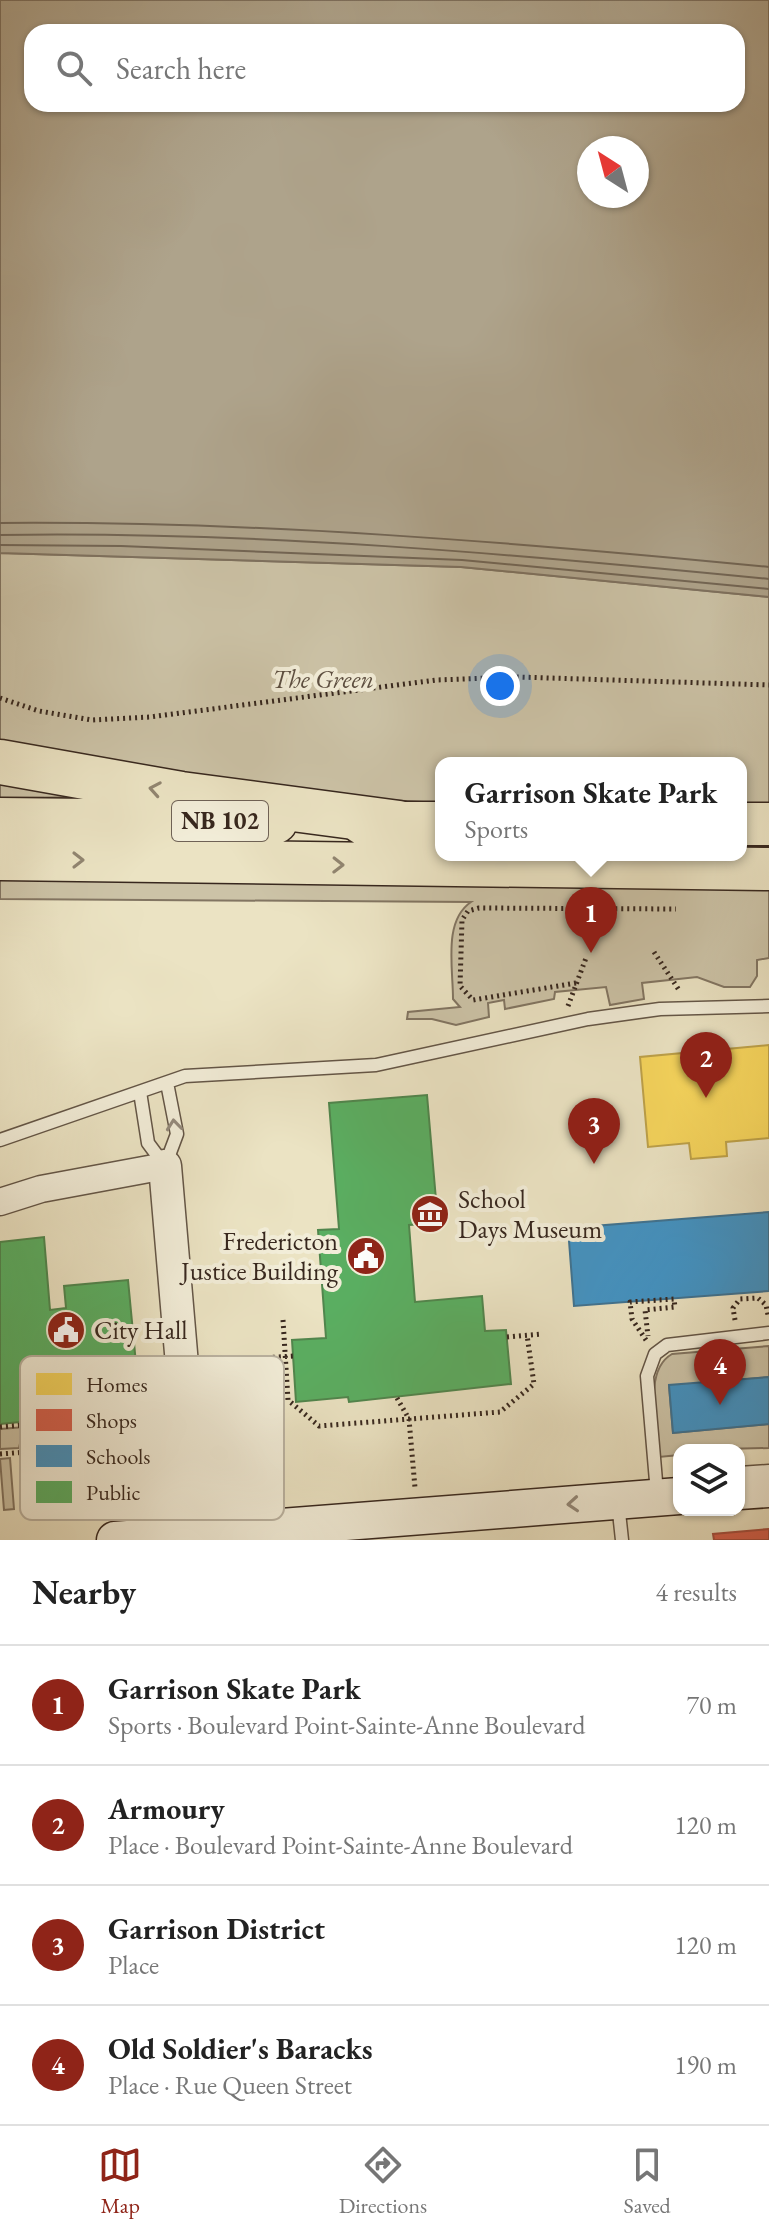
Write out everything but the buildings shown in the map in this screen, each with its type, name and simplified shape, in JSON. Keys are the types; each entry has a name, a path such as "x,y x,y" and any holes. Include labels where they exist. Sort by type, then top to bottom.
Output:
{"highway":[{"path":"0,762 181,794 420,823"}],"main road":[{"name":"NB 102","path":"0,819 420,823"},
{"path":"747,824 769,824"},
{"name":"NB 102","path":"0,859 769,869"},
{"path":"745,1491 769,1489"},
{"path":"115,1540 197,1537 672,1494"}],"street":[{"path":"0,1202 41,1189 165,1166 181,1356"}],"lane":[{"path":"0,1140 185,1076 376,1065 588,1019 646,1011 769,1006"},
{"path":"165,1166 177,1134 167,1083"},
{"path":"140,1092 148,1143 165,1166"},
{"path":"672,1494 647,1376 655,1354 667,1345 769,1333"},
{"path":"745,1473 769,1471"},
{"path":"618,1501 622,1540"}],"path":[{"path":"0,698 39,711 92,720 150,717 436,680 518,677 769,685"},
{"path":"576,983 473,1000 460,986 462,920 468,911 479,908 676,909"},
{"path":"654,952 681,994"},
{"path":"566,1011 586,958"},
{"path":"733,1308 740,1299 748,1296 758,1298 766,1305"},
{"path":"632,1319 630,1302 674,1299 675,1307 645,1310 650,1346"},
{"path":"283,1320 289,1356 288,1400 319,1426 500,1412 534,1384 527,1335"},
{"path":"507,1337 542,1334"},
{"path":"284,1356 289,1356"},
{"path":"397,1398 409,1419 415,1489"},
{"path":"0,1427 20,1425"},
{"path":"0,1454 20,1453"}],"green space":[{"name":"The Green","path":"0,553 461,567 769,597 769,808 747,808 747,757 435,757 435,803 243,792 0,742"},
{"path":"0,773 91,797 0,798"},
{"path":"0,879 769,884 769,958 757,960 757,976 750,987 724,987 697,977 642,983 644,999 610,1005 606,987 555,992 554,999 505,1009 504,1000 488,1003 489,1017 456,1025 432,1019 407,1019 408,1012 460,1007 453,999 453,933 462,910 471,902 0,899"},
{"path":"769,1346 769,1377 669,1386 673,1433 769,1424 769,1448 745,1449 745,1444 673,1444 673,1456 659,1457 654,1386 663,1362 672,1354"},
{"path":"20,1427 19,1448 0,1449 0,1429"},
{"path":"10,1458 14,1509 4,1510 0,1459"}],"water":[{"path":"0,0 769,0 769,597 461,567 0,553"}],"place":[{"name":"Garrison Skate Park","path":"591,953"},
{"name":"Armoury","path":"706,1098"},
{"name":"Garrison District","path":"594,1164"},
{"name":"School Days Museum","path":"430,1214"},
{"name":"Fredericton Justice Building","path":"366,1256"},
{"name":"City Hall","path":"66,1330"},
{"name":"Old Soldier's Baracks","path":"720,1405"}]}
